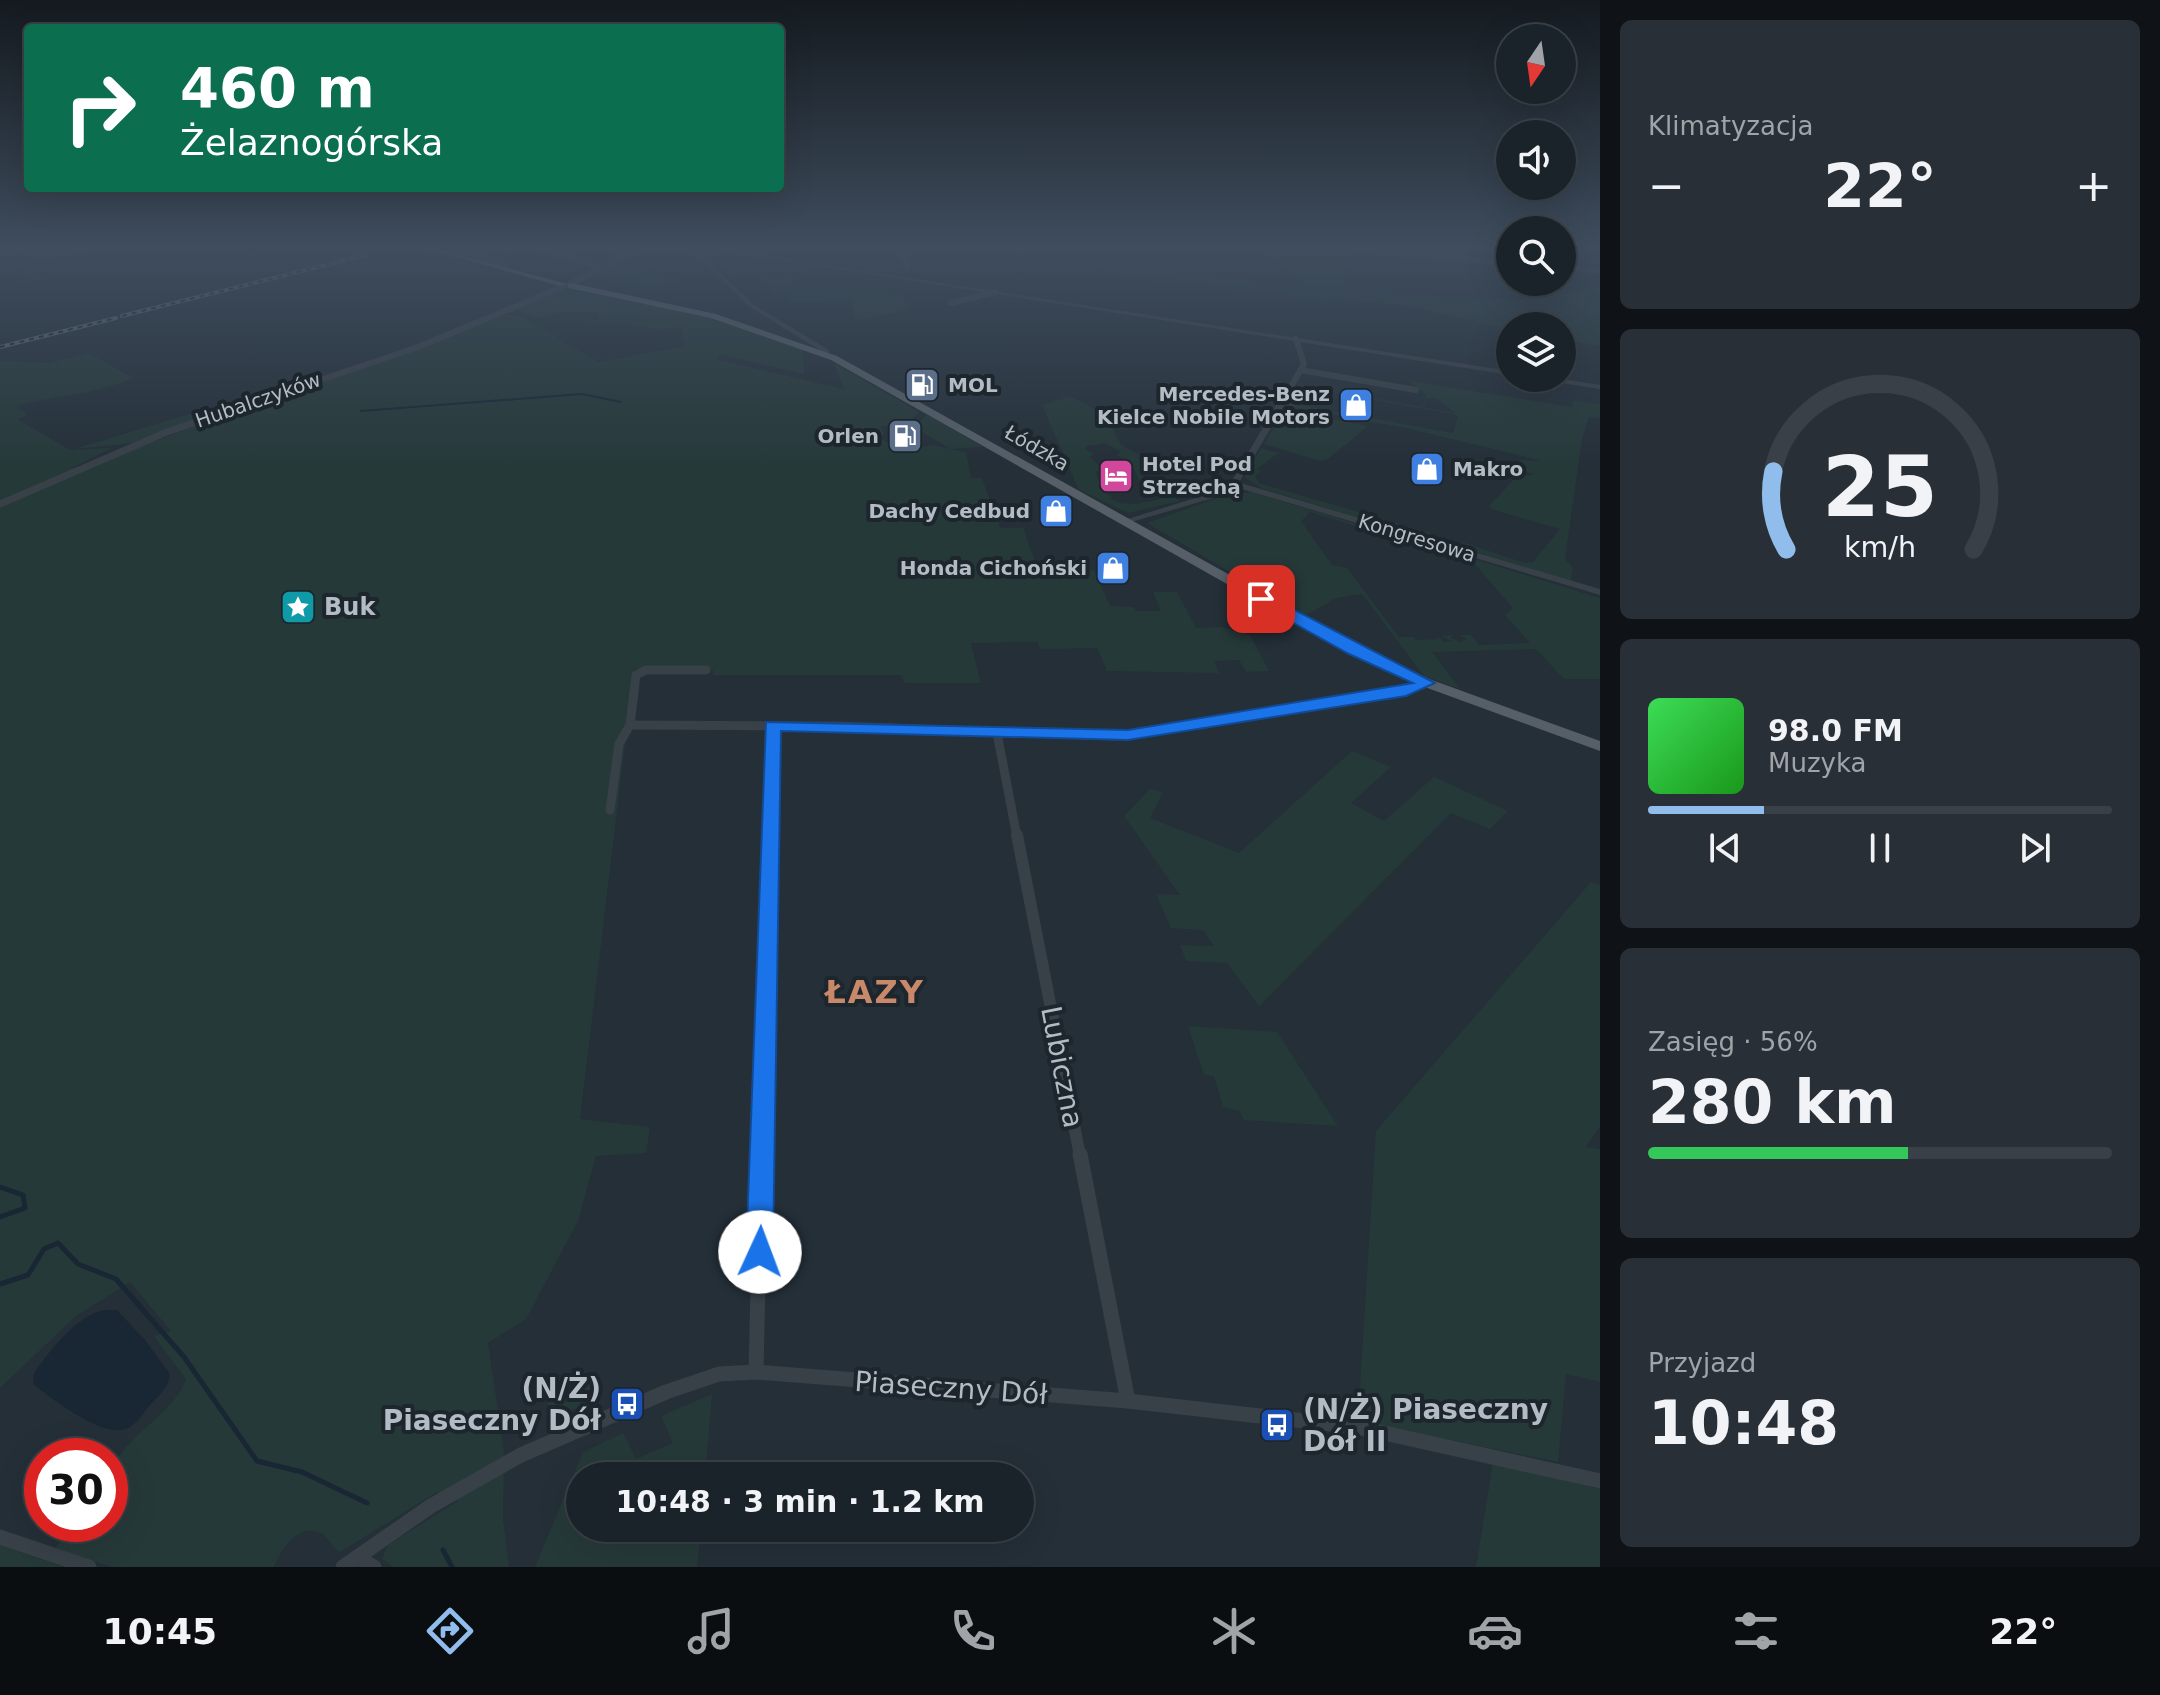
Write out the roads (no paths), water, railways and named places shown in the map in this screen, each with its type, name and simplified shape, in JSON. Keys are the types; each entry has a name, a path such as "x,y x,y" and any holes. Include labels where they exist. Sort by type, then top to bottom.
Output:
{"main road":[{"name":"Łódzka","path":"751,321 765,324 825,354 1331,638 1427,683 1600,746"}],"street":[{"name":"Hubalczyków","path":"0,504 167,432 418,347 480,321"},
{"path":"1182,321 1496,371"},
{"path":"1125,521 1143,519 1228,490 1234,484 1300,370 1304,359 1296,339"},
{"path":"1300,370 1416,390"},
{"path":"1576,383 1600,387"},
{"name":"Kongresowa","path":"1234,484 1600,592"},
{"path":"610,810 619,744 630,725 636,675 646,670 706,670"},
{"path":"630,725 772,726 1088,737 1141,734 1406,691 1427,683"},
{"path":"756,1372 772,726"},
{"name":"Lubiczna","path":"997,733 1128,1401"},
{"name":"Piaseczny Dół","path":"358,1564 431,1506 521,1455 666,1392 719,1374 756,1372 1128,1401 1357,1427 1600,1481"},
{"path":"0,1537 89,1567"}],"water":[{"path":"104,1310 117,1310 145,1340 170,1374 163,1391 137,1421 128,1428 118,1430 79,1416 34,1385 33,1375 64,1336 83,1319"}],"waterway":[{"path":"361,411 582,394 621,402"},
{"path":"0,1187 23,1195 25,1208 0,1217"},
{"path":"0,1284 28,1275 44,1249 58,1243 78,1264 116,1279 184,1357 257,1461 302,1472 367,1503"},
{"path":"443,1550 452,1567"}],"railway":[{"path":"0,347 103,321"}],"place":[{"name":"MOL","path":"922,385"},
{"name":"Mercedes-Benz Kielce Nobile Motors","path":"1356,405"},
{"name":"Orlen","path":"905,436"},
{"name":"Makro","path":"1427,469"},
{"name":"Hotel Pod Strzechą","path":"1116,476"},
{"name":"Dachy Cedbud","path":"1056,511"},
{"name":"Honda Cichoński","path":"1113,568"},
{"name":"Buk","path":"298,607"},
{"name":"(N/Ż) Piaseczny Dół","path":"627,1404"},
{"name":"(N/Ż) Piaseczny Dół II","path":"1277,1425"}],"district":[{"name":"ŁAZY","path":"875,992"}]}
